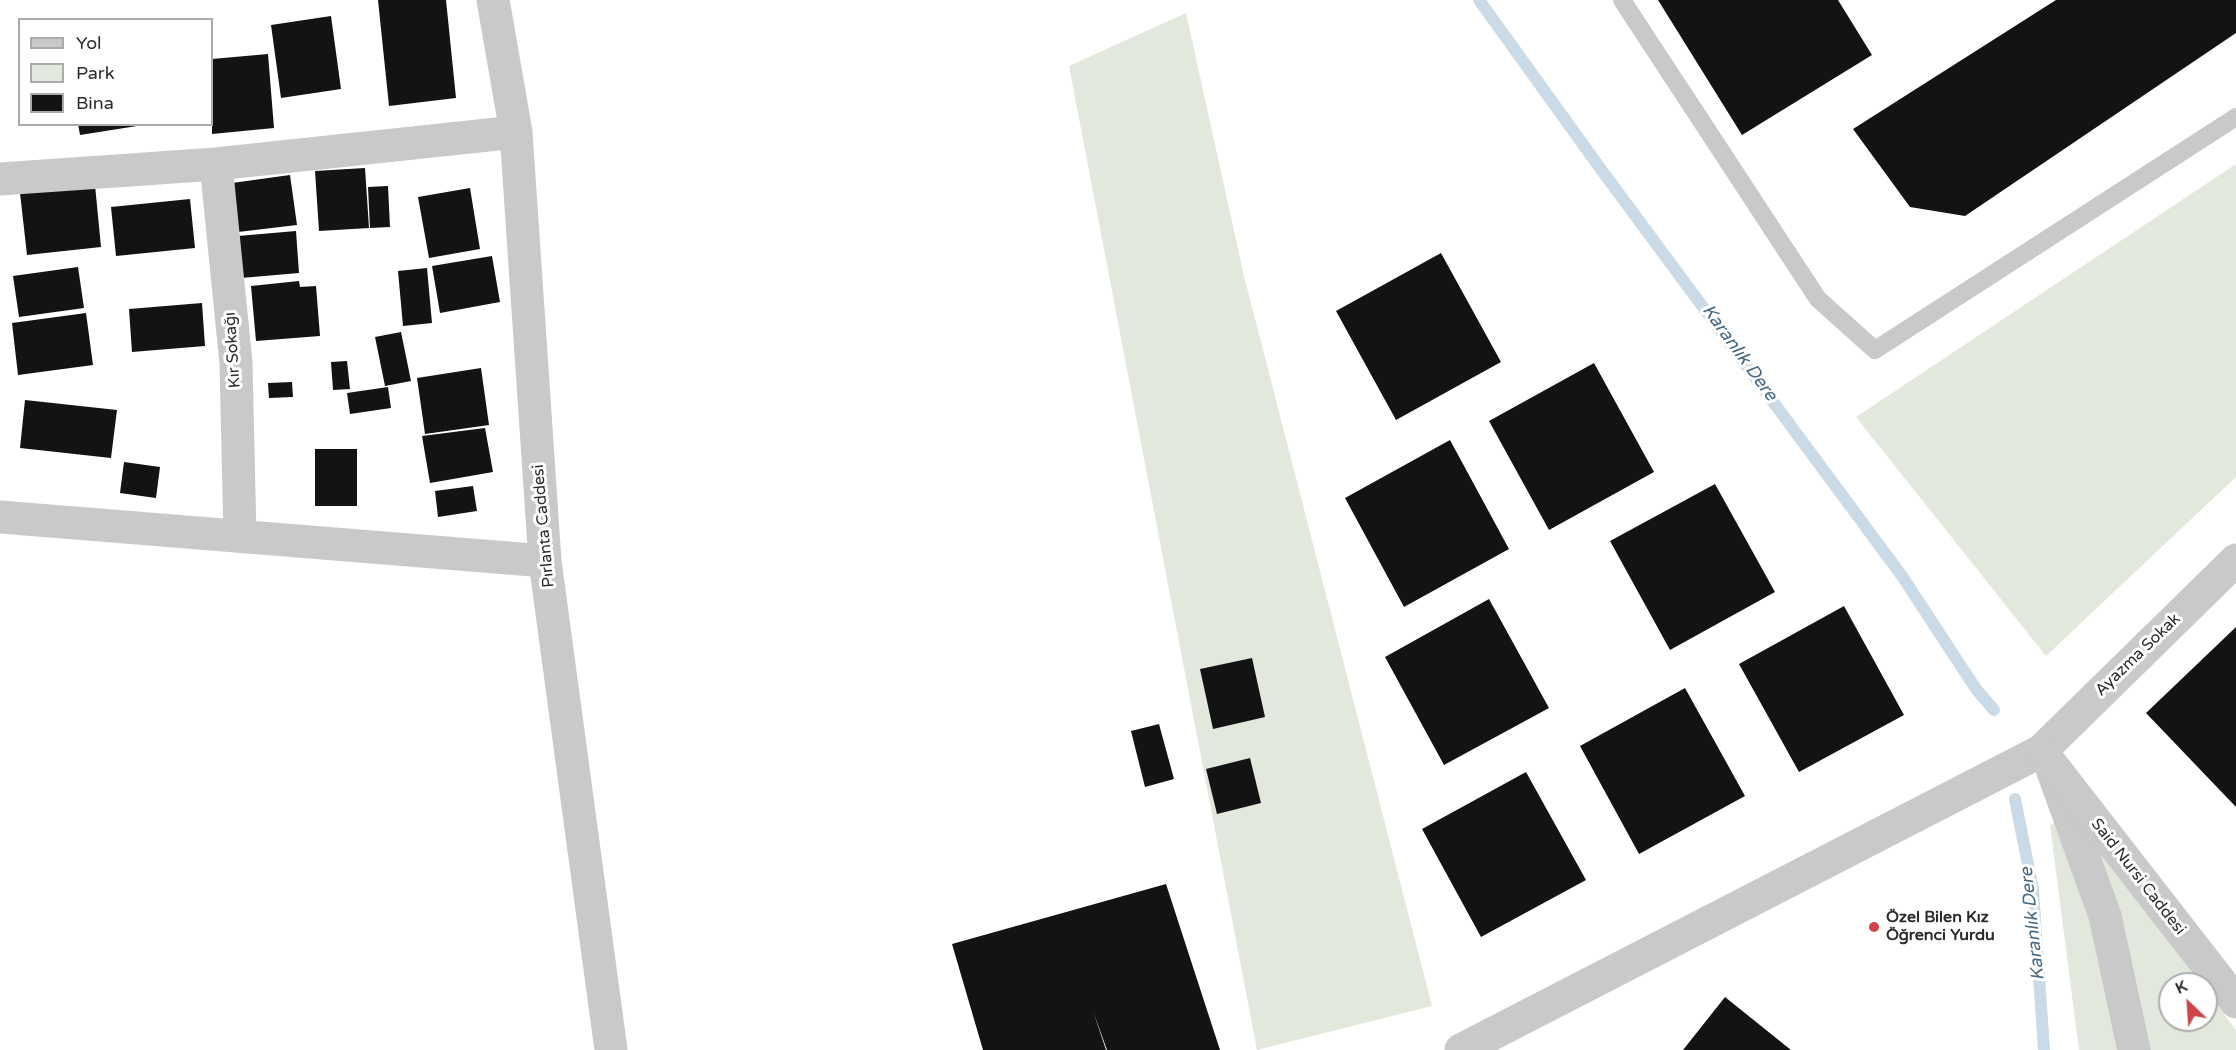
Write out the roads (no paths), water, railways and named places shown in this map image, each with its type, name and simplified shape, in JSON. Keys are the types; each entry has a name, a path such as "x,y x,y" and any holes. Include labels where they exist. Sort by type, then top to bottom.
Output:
{"street":[{"name":"Pırlanta Caddesi","path":"493,0 516,132 545,561 610,1050"},
{"path":"0,179 216,164 516,132"},
{"name":"Kır Sokağı","path":"216,164 236,363 240,536"},
{"path":"0,517 545,561"},
{"name":"Ayazma Sokak","path":"1461,1050 2045,756 2236,560"},
{"path":"2045,756 2105,916 2134,1050"},
{"name":"Said Nursi Caddesi","path":"2045,756 2236,1002"}],"lane":[{"path":"1622,0 1818,299 1875,350 2236,117"}],"waterway":[{"name":"Karanlık Dere","path":"1479,0 1600,168 1902,576 1976,689 1994,710"},
{"name":"Karanlık Dere","path":"2015,799 2033,890 2044,1050"}],"place":[{"name":"Özel Bilen Kız Öğrenci Yurdu","path":"1874,927"}]}
